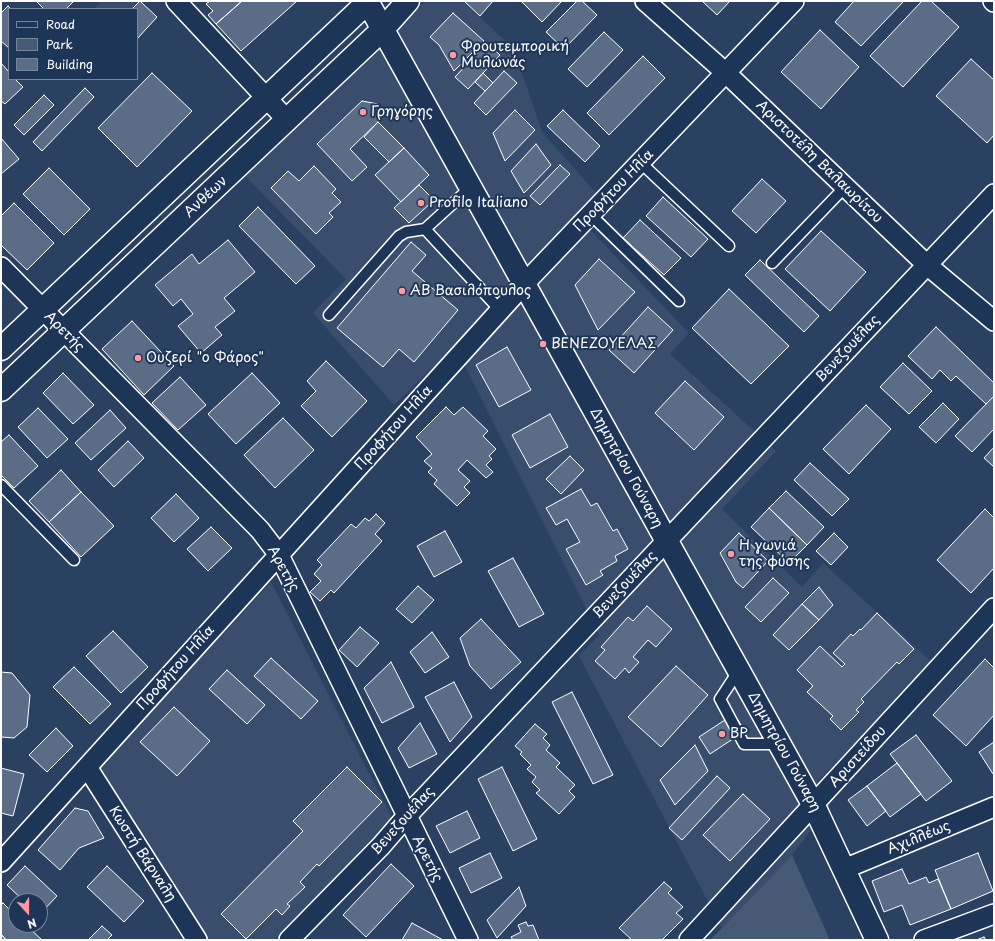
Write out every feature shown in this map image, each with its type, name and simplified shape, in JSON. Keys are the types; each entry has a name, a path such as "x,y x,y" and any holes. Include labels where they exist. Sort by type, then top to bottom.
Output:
{"main road":[{"name":"Ανθέων","path":"1,390 383,28 408,1"},
{"path":"1,349 368,2"},
{"name":"Δημητρίου Γούναρη","path":"368,2 814,806 877,940"}],"street":[{"path":"176,1 267,97 286,120"},
{"name":"Αριστοτέλη Βαλαωρίτου","path":"645,1 726,73 927,265 994,321"},
{"name":"Προφήτου Ηλία","path":"1,862 500,310 794,1"},
{"name":"Βενεζουέλας","path":"289,940 381,846 406,816 994,194"},
{"name":"Αρετής","path":"1,266 42,310 260,530 279,555 468,940"},
{"name":"Αριστείδου","path":"689,940 814,806 994,608"},
{"name":"Κωστή Βάρναλη","path":"87,767 197,940"},
{"name":"Αχιλλέως","path":"844,868 994,807"},
{"path":"924,940 994,914"}],"lane":[{"path":"641,163 729,246"},
{"path":"329,315 399,236 406,232 425,229 471,187"},
{"path":"772,263 845,187"},
{"path":"591,215 680,301"},
{"path":"425,229 500,310"},
{"path":"1,485 74,560"},
{"path":"739,670 720,699 744,744 780,744"}],"shaded area":[{"path":"102,1 132,1 136,5 133,8 95,8"},
{"path":"425,1 463,1 514,49 542,132 597,194 575,214 689,333 670,354 776,451 722,509 802,587 823,563 933,663 818,781 830,806 792,855 722,928 579,656 599,635 455,346 394,405 313,313 346,279 244,175 381,48"},
{"path":"271,582 393,820 274,940 209,940 97,770"}],"green space":[{"path":"792,855 830,940 710,940 722,928"}],"building":[{"path":"36,1 74,1 67,8 43,8"},
{"path":"140,1 157,17 138,38 138,8 133,8"},
{"path":"210,1 242,1 216,24 208,15 213,11 206,4"},
{"path":"242,1 297,1 241,51 216,24"},
{"path":"464,1 493,1 480,16"},
{"path":"521,1 562,1 542,22"},
{"path":"577,1 582,1 597,15 564,49 546,32"},
{"path":"702,1 730,1 717,15"},
{"path":"854,1 904,1 861,46 835,22"},
{"path":"922,1 931,1 959,27 903,87 870,56"},
{"path":"8,6 10,8 8,8 8,47 1,41 1,13"},
{"path":"453,13 484,41 454,71 439,45 430,37"},
{"path":"820,30 859,67 821,109 781,72"},
{"path":"604,32 623,50 587,87 568,69"},
{"path":"487,43 500,55 468,89 455,77"},
{"path":"643,56 665,78 609,135 587,113"},
{"path":"971,59 994,80 994,135 987,143 936,96"},
{"path":"1,63 8,71 8,80 16,80 23,87 5,104 1,101"},
{"path":"504,71 517,83 486,115 474,103"},
{"path":"152,73 192,111 137,167 98,128"},
{"path":"483,73 493,83 485,91 475,82"},
{"path":"85,88 94,97 42,151 33,142"},
{"path":"44,95 54,105 24,135 14,125"},
{"path":"362,101 378,104 381,111 378,122 350,149 367,167 352,181 317,144"},
{"path":"515,110 535,130 505,161 493,133"},
{"path":"563,110 600,146 585,162 547,126"},
{"path":"378,122 404,148 389,162 364,137"},
{"path":"1,138 19,159 1,174"},
{"path":"536,144 551,165 524,193 511,171"},
{"path":"404,148 429,175 401,202 375,175"},
{"path":"560,165 570,174 540,205 530,196"},
{"path":"314,166 336,189 332,193 341,202 329,213 333,217 316,234 271,188 288,171 299,181"},
{"path":"49,168 90,209 64,235 23,194"},
{"path":"762,179 786,201 756,233 732,211"},
{"path":"419,185 434,200 409,223 394,208"},
{"path":"663,197 708,239 691,257 646,216"},
{"path":"14,203 54,243 27,270 1,245 1,216"},
{"path":"258,207 315,266 296,284 239,226"},
{"path":"640,220 681,258 664,275 623,238"},
{"path":"821,231 866,272 830,311 785,269"},
{"path":"228,240 255,272 224,298 235,311 215,327 222,335 201,353 178,326 193,314 181,299 173,306 155,285 192,254 199,264"},
{"name":"ΑΒ Βασιλόπουλος","path":"411,242 426,255 412,271 458,310 414,362 399,349 383,367 337,328"},
{"path":"599,259 635,292 598,330 575,285"},
{"path":"760,260 819,316 804,332 745,275"},
{"path":"729,289 789,346 751,384 692,328"},
{"path":"648,307 673,330 634,373 609,350"},
{"name":"Ουζερί \"ο Φάρος\"","path":"132,321 174,366 144,395 102,349"},
{"path":"936,327 994,383 994,396 986,404 956,376 951,381 940,370 932,379 908,356"},
{"path":"507,347 531,390 499,407 476,365"},
{"path":"326,361 367,401 332,437 301,406 316,391 307,381"},
{"path":"903,363 932,391 909,414 880,387"},
{"path":"63,373 94,405 73,424 43,393"},
{"path":"252,373 280,403 236,444 208,414"},
{"path":"180,377 206,405 178,430 152,403"},
{"path":"685,381 724,417 694,450 655,413"},
{"path":"994,396 994,429 972,452 955,436"},
{"path":"943,403 959,419 936,443 919,427"},
{"path":"866,405 891,429 849,474 823,449"},
{"path":"446,407 454,415 463,407 488,431 483,436 496,449 489,456 492,459 486,465 493,472 486,478 467,460 458,470 470,481 464,487 470,493 457,506 434,484 437,480 428,472 432,468 424,461 432,454 416,437"},
{"path":"38,408 68,439 47,458 18,427"},
{"path":"110,410 126,428 91,460 75,443"},
{"path":"550,414 568,447 530,468 512,435"},
{"path":"283,418 314,450 275,488 244,455"},
{"path":"9,435 38,466 14,488 1,475 1,442"},
{"path":"128,441 144,458 114,487 98,470"},
{"path":"994,447 994,467 984,458"},
{"path":"570,456 584,470 561,494 546,479"},
{"path":"810,463 849,499 832,516 794,480"},
{"path":"61,470 81,492 49,522 29,501"},
{"path":"581,489 591,506 597,503 613,531 617,529 628,549 615,556 617,561 600,571 603,575 586,585 566,549 580,542 567,519 556,525 546,508"},
{"path":"786,491 824,527 807,545 769,508"},
{"path":"81,492 114,526 81,557 49,522"},
{"path":"176,494 199,518 174,542 151,518"},
{"path":"769,508 807,545 789,563 751,527"},
{"path":"985,509 994,518 994,568 971,593 937,560"},
{"path":"376,514 385,523 375,534 382,541 334,593 331,590 320,601 310,592 321,581 314,574 322,565 317,560 351,524 356,528 365,518 369,521"},
{"path":"211,527 232,548 208,571 187,549"},
{"path":"445,531 462,562 434,577 417,546"},
{"path":"739,533 768,561 743,588 736,582 720,553"},
{"path":"834,533 848,547 831,565 816,551"},
{"path":"513,558 544,614 519,627 488,571"},
{"path":"773,578 789,593 761,622 745,607"},
{"path":"418,586 434,600 412,623 396,609"},
{"path":"819,587 833,605 819,620 802,604"},
{"path":"802,604 819,620 789,650 773,635"},
{"path":"647,606 672,629 656,647 648,640 633,657 639,662 629,673 625,668 615,679 595,661 605,650 601,647 628,617 633,621"},
{"path":"877,613 914,649 899,664 897,662 861,699 864,702 856,710 859,712 841,730 830,719 833,716 807,692 813,686 797,670 820,646 842,667 845,664 833,653 851,634 853,636 860,629 861,630"},
{"path":"481,619 521,662 491,689 470,666 460,638"},
{"path":"360,627 379,643 357,667 339,650"},
{"path":"113,631 148,667 121,693 86,656"},
{"path":"432,632 449,657 425,673 410,652"},
{"path":"271,658 318,701 301,719 254,676"},
{"path":"985,659 994,668 994,715 966,746 933,715"},
{"path":"391,662 414,707 382,723 364,688"},
{"path":"676,666 708,695 661,747 628,717"},
{"path":"74,667 111,704 90,724 53,687"},
{"path":"227,670 265,705 247,724 209,689"},
{"path":"1,672 12,673 30,695 27,727 14,738 1,737"},
{"path":"454,682 472,717 450,742 425,697"},
{"path":"572,692 613,775 593,784 552,702"},
{"path":"174,707 210,741 177,776 140,742"},
{"name":"BP","path":"734,714 745,731 710,754 699,737"},
{"path":"420,723 437,754 409,768 398,748"},
{"path":"535,724 547,734 543,738 550,745 546,750 560,763 556,767 575,785 569,791 575,797 559,814 536,793 540,790 532,782 536,777 527,769 531,765 520,754 522,752 515,746"},
{"path":"56,728 73,746 47,772 29,755"},
{"path":"916,735 952,781 926,801 890,754"},
{"path":"994,742 994,774 993,774 979,752"},
{"path":"695,745 708,771 675,805 660,780"},
{"path":"897,763 921,794 890,817 867,786"},
{"path":"347,767 382,802 319,866 317,864 300,882 305,887 287,904 290,906 282,915 276,909 246,939 221,914 303,831 293,821"},
{"path":"502,767 537,839 513,851 478,779"},
{"path":"1,768 24,774 13,816 1,813"},
{"path":"717,776 730,788 682,840 669,828"},
{"path":"867,786 886,811 867,826 848,800"},
{"path":"743,794 770,819 730,861 703,835"},
{"path":"75,808 88,811 104,838 79,848 60,870 38,850"},
{"path":"467,811 480,838 450,853 436,826"},
{"path":"490,853 502,878 471,893 459,868"},
{"path":"978,853 993,891 951,909 935,870"},
{"path":"391,864 414,886 366,937 343,915"},
{"path":"25,866 57,896 48,906 48,893 16,893 7,885"},
{"path":"107,866 144,901 124,922 87,887"},
{"path":"902,869 909,884 926,877 929,883 938,879 951,909 910,925 902,905 884,912 872,881"},
{"path":"664,882 672,889 668,893 683,907 676,913 683,919 662,940 632,940 619,928"},
{"path":"519,887 526,906 497,938 487,920"},
{"path":"3,903 8,908 8,933 35,933 42,940 6,940 1,934 1,905"},
{"path":"526,922 528,926 533,925 539,940 513,940 511,937 521,932 518,925"},
{"path":"412,923 443,940 402,940"},
{"path":"102,926 112,935 107,940 88,940"},
{"path":"1,934 6,940 1,940"},
{"path":"984,937 986,940 976,940"}],"place":[{"name":"Φρουτεμπορική Μυλωνάς","path":"453,55"},
{"name":"Γρηγόρης","path":"363,112"},
{"name":"Profilo Italiano","path":"421,203"},
{"name":"ΑΒ Βασιλόπουλος","path":"402,291"},
{"name":"ΒΕΝΕΖΟΥΕΛΑΣ","path":"543,344"},
{"name":"Ουζερί \"ο Φάρος\"","path":"138,358"},
{"name":"Η γωνιά της φύσης","path":"731,554"},
{"name":"BP","path":"722,734"}]}
